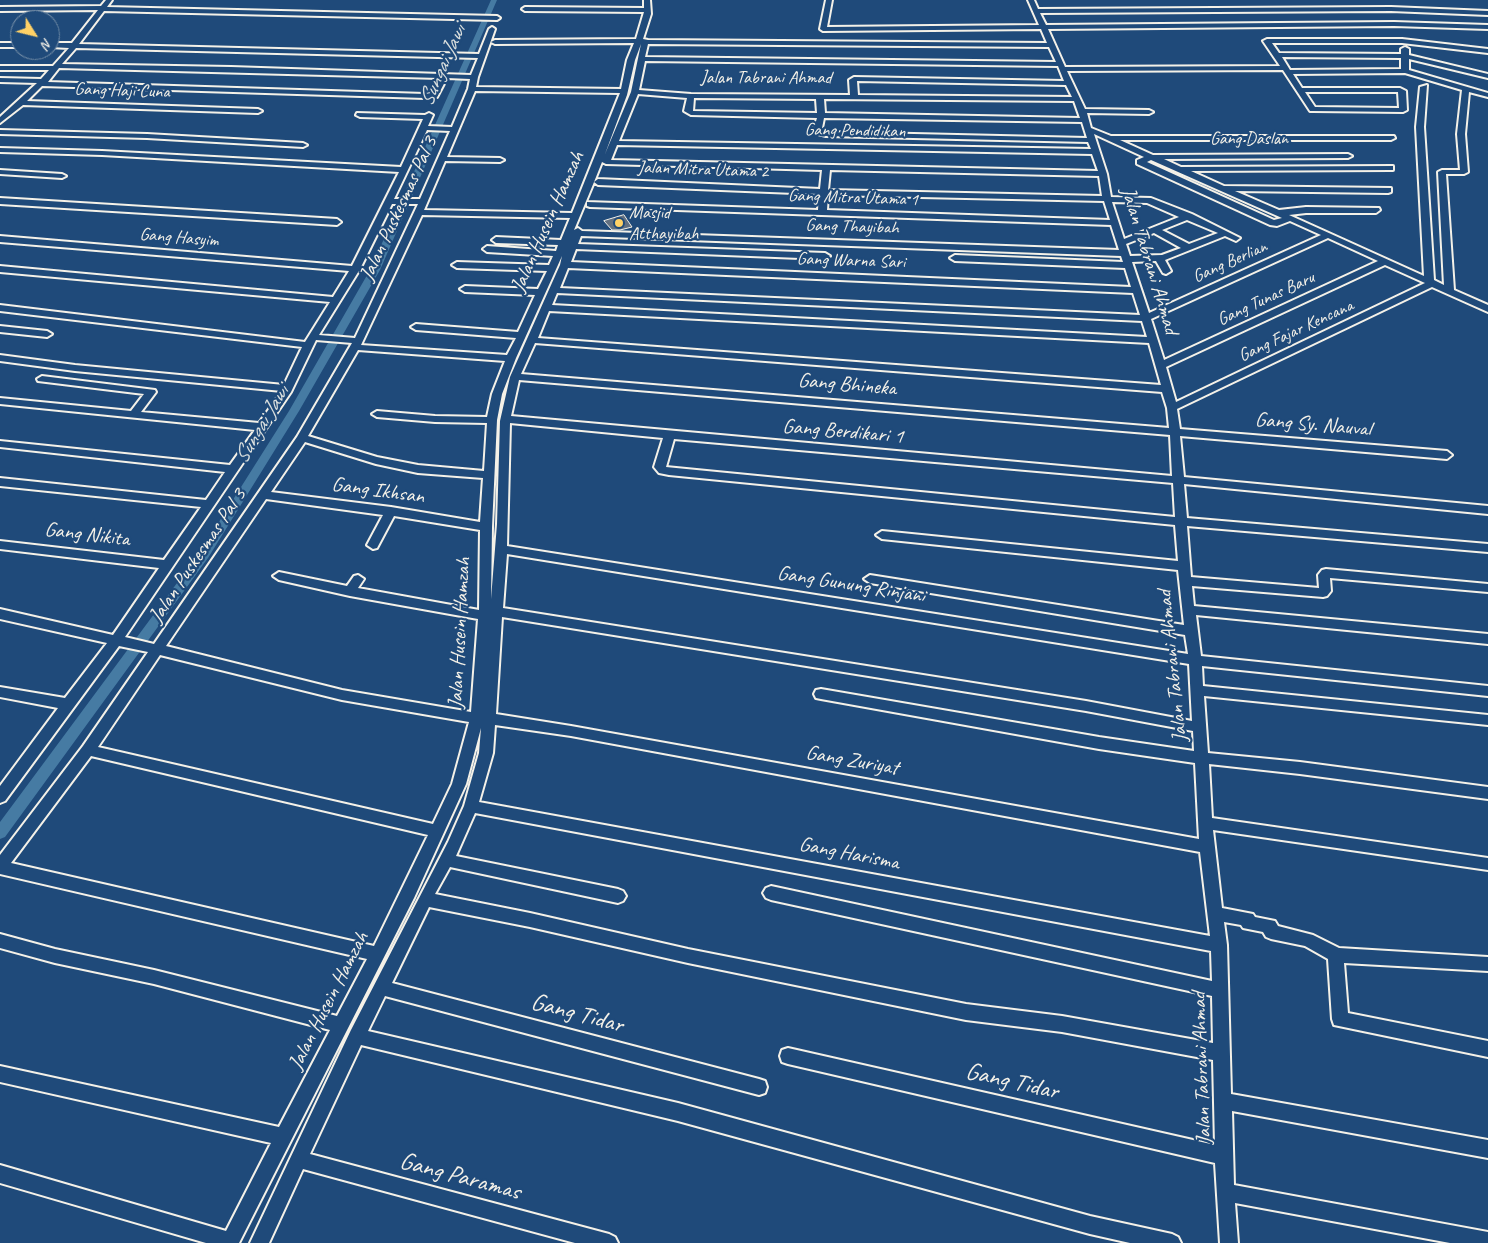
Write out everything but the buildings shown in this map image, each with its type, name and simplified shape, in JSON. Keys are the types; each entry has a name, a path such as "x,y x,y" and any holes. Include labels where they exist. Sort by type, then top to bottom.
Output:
{"street":[{"path":"0,121 23,103 44,82 76,45 109,0"},
{"name":"Jalan Husein Hamzah","path":"259,1243 357,1036 446,860 471,806 486,753 483,718 491,614 501,549 506,419 526,338 541,292 552,268 577,233 590,204 641,59 641,42 655,14 654,0"},
{"path":"829,0 823,29 1045,29 1397,24 1488,27"},
{"name":"Jalan Tabrani Ahmad","path":"1031,0 1078,99 1102,174 1107,199 1126,255 1135,290 1153,340 1172,408 1183,566 1195,660 1207,847 1219,945 1225,1192 1229,1243"},
{"path":"1224,0 1231,10"},
{"path":"525,9 648,5"},
{"name":"Jalan Husein Hamzah","path":"491,614 486,527 492,420 497,394 511,358 546,308 565,265 565,249 576,216 606,156 615,143 641,42 648,5"},
{"path":"0,9 103,8"},
{"name":"Jalan Puskesmas Pal 3","path":"0,866 88,750 302,438 354,342 442,158 479,55 493,22 478,18 103,8"},
{"path":"1036,10 1391,9 1488,13"},
{"path":"1391,9 1403,41 1405,53 1404,71"},
{"path":"1300,90 1398,90 1402,91 1403,110 1314,110 1285,70 1267,41 1403,41 1488,52"},
{"path":"495,42 1052,45"},
{"path":"60,45 479,55"},
{"path":"1405,53 1488,76"},
{"path":"1276,55 1405,53 1457,60"},
{"path":"641,59 1404,71 1488,95"},
{"name":"Jalan Tabrani Ahmad","path":"0,68 240,69 447,76 471,81 691,96 1078,99"},
{"path":"0,80 44,82 228,100 431,96 434,95 447,76"},
{"path":"854,97 854,79 1070,83"},
{"path":"1424,87 1420,126 1431,282"},
{"path":"1449,290 1442,172 1464,172 1461,134 1466,89"},
{"path":"691,96 688,112 821,115 1090,135 1108,138 1391,138"},
{"path":"820,97 821,115 819,130 832,134 1090,135"},
{"path":"228,100 258,110"},
{"name":"Gang Haji Cuna","path":"23,103 228,100"},
{"path":"0,109 14,110"},
{"path":"1082,111 1149,112"},
{"path":"0,796 116,640 169,565 232,469 263,427 288,388 393,201 404,170 426,128 428,116 360,115"},
{"path":"426,128 454,129"},
{"path":"0,132 147,136 303,145"},
{"name":"Gang Pendidikan","path":"615,143 1090,135"},
{"path":"1108,138 1328,235 1488,309"},
{"path":"0,150 102,153 404,170"},
{"path":"606,156 826,168 1102,174"},
{"path":"1150,156 1140,163 1274,223 1290,218"},
{"name":"Gang Daslan","path":"1150,156 1348,156"},
{"path":"442,158 500,160"},
{"path":"822,213 826,168"},
{"path":"1178,169 1390,168"},
{"path":"0,172 62,176"},
{"path":"1178,180 1191,174"},
{"name":"Jalan Mitra Utama 2","path":"598,182 824,192 1150,200 1236,238"},
{"path":"1209,194 1222,188 1388,190"},
{"path":"0,201 337,222"},
{"path":"393,201 420,205 576,216"},
{"name":"Gang Mitra Utama 1","path":"590,204 1116,224"},
{"path":"1279,213 1306,210 1376,210"},
{"path":"1126,255 1155,230 1189,216"},
{"path":"1155,230 1189,248"},
{"name":"Gang Thayibah","path":"577,233 1126,255"},
{"path":"955,258 1126,255 1159,258 1226,233"},
{"name":"Gang Berlian","path":"1145,318 1328,235"},
{"name":"Gang Hasyim","path":"0,239 355,269"},
{"path":"496,240 565,249"},
{"path":"487,249 565,249 825,256"},
{"path":"1159,258 1166,271"},
{"name":"Gang Tunas Baru","path":"1160,366 1386,262"},
{"path":"457,265 552,268"},
{"name":"Gang Warna Sari","path":"565,265 1135,290"},
{"path":"0,269 337,300"},
{"name":"Gang Fajar Kencana","path":"1172,408 1431,282"},
{"path":"465,289 541,292"},
{"path":"553,290 1145,318"},
{"path":"0,308 314,340 354,342 404,352 511,358"},
{"path":"546,308 1153,340"},
{"path":"416,327 526,338 1167,389"},
{"path":"0,329 47,334"},
{"path":"0,358 75,368 288,388"},
{"name":"Gang Bhineka","path":"516,377 1175,431"},
{"path":"42,379 151,392 136,413"},
{"path":"0,401 263,427"},
{"path":"377,414 436,419 492,420"},
{"name":"Gang Berdikari 1","path":"506,419 669,436 1178,480 1488,510"},
{"name":"Gang Sy. Nauval","path":"1175,431 1447,456"},
{"path":"669,436 660,467 663,470 1180,521 1488,548"},
{"path":"302,438 376,460 418,469 489,475"},
{"path":"0,444 232,469"},
{"path":"0,482 208,504"},
{"name":"Gang Ikhsan","path":"263,495 391,511 486,527"},
{"path":"373,545 391,511"},
{"path":"882,535 1183,566"},
{"name":"Gang Nikita","path":"0,545 169,565"},
{"name":"Gang Gunung Rinjani","path":"501,549 1195,660 1488,691"},
{"path":"1185,581 1323,593 1326,591 1324,575 1326,573 1488,588"},
{"path":"279,576 350,592 1086,706 1198,727"},
{"path":"350,592 358,579"},
{"path":"870,579 1192,631"},
{"path":"1189,610 1488,639"},
{"name":"Gang Zuriyat","path":"0,614 157,649 342,695 571,731 1207,847"},
{"path":"1196,690 1488,720"},
{"path":"0,692 67,704"},
{"path":"821,694 1099,743 1202,758 1300,768 1488,793"},
{"name":"Jalan Husein Hamzah","path":"230,1242 376,954 409,893 459,784 483,718"},
{"path":"88,750 437,831"},
{"name":"Gang Harisma","path":"471,806 1219,945"},
{"path":"1206,823 1488,864"},
{"path":"446,860 618,896"},
{"path":"0,866 376,954"},
{"path":"770,893 1220,990"},
{"path":"425,899 530,920 688,956 966,1012 1062,1024 1222,1054"},
{"path":"1215,914 1248,920 1248,923 1270,926 1271,932 1309,939 1336,955 1488,964"},
{"path":"0,941 55,956 154,977 340,1025"},
{"path":"1336,955 1340,1019 1488,1049"},
{"name":"Gang Tidar","path":"382,988 759,1087"},
{"path":"357,1036 678,1112 1090,1225 1172,1243"},
{"name":"Gang Tidar","path":"788,1056 1225,1156"},
{"path":"0,1074 284,1137"},
{"path":"1224,1101 1488,1149"},
{"name":"Gang Paramas","path":"298,1159 609,1243"},
{"path":"0,1174 230,1242"},
{"path":"1225,1192 1488,1241"}],"waterway":[{"name":"Sungai Jawi","path":"0,833 204,555 294,411 375,270 494,0"}],"place":[{"name":"Masjid Atthayibah","path":"619,223"}]}
